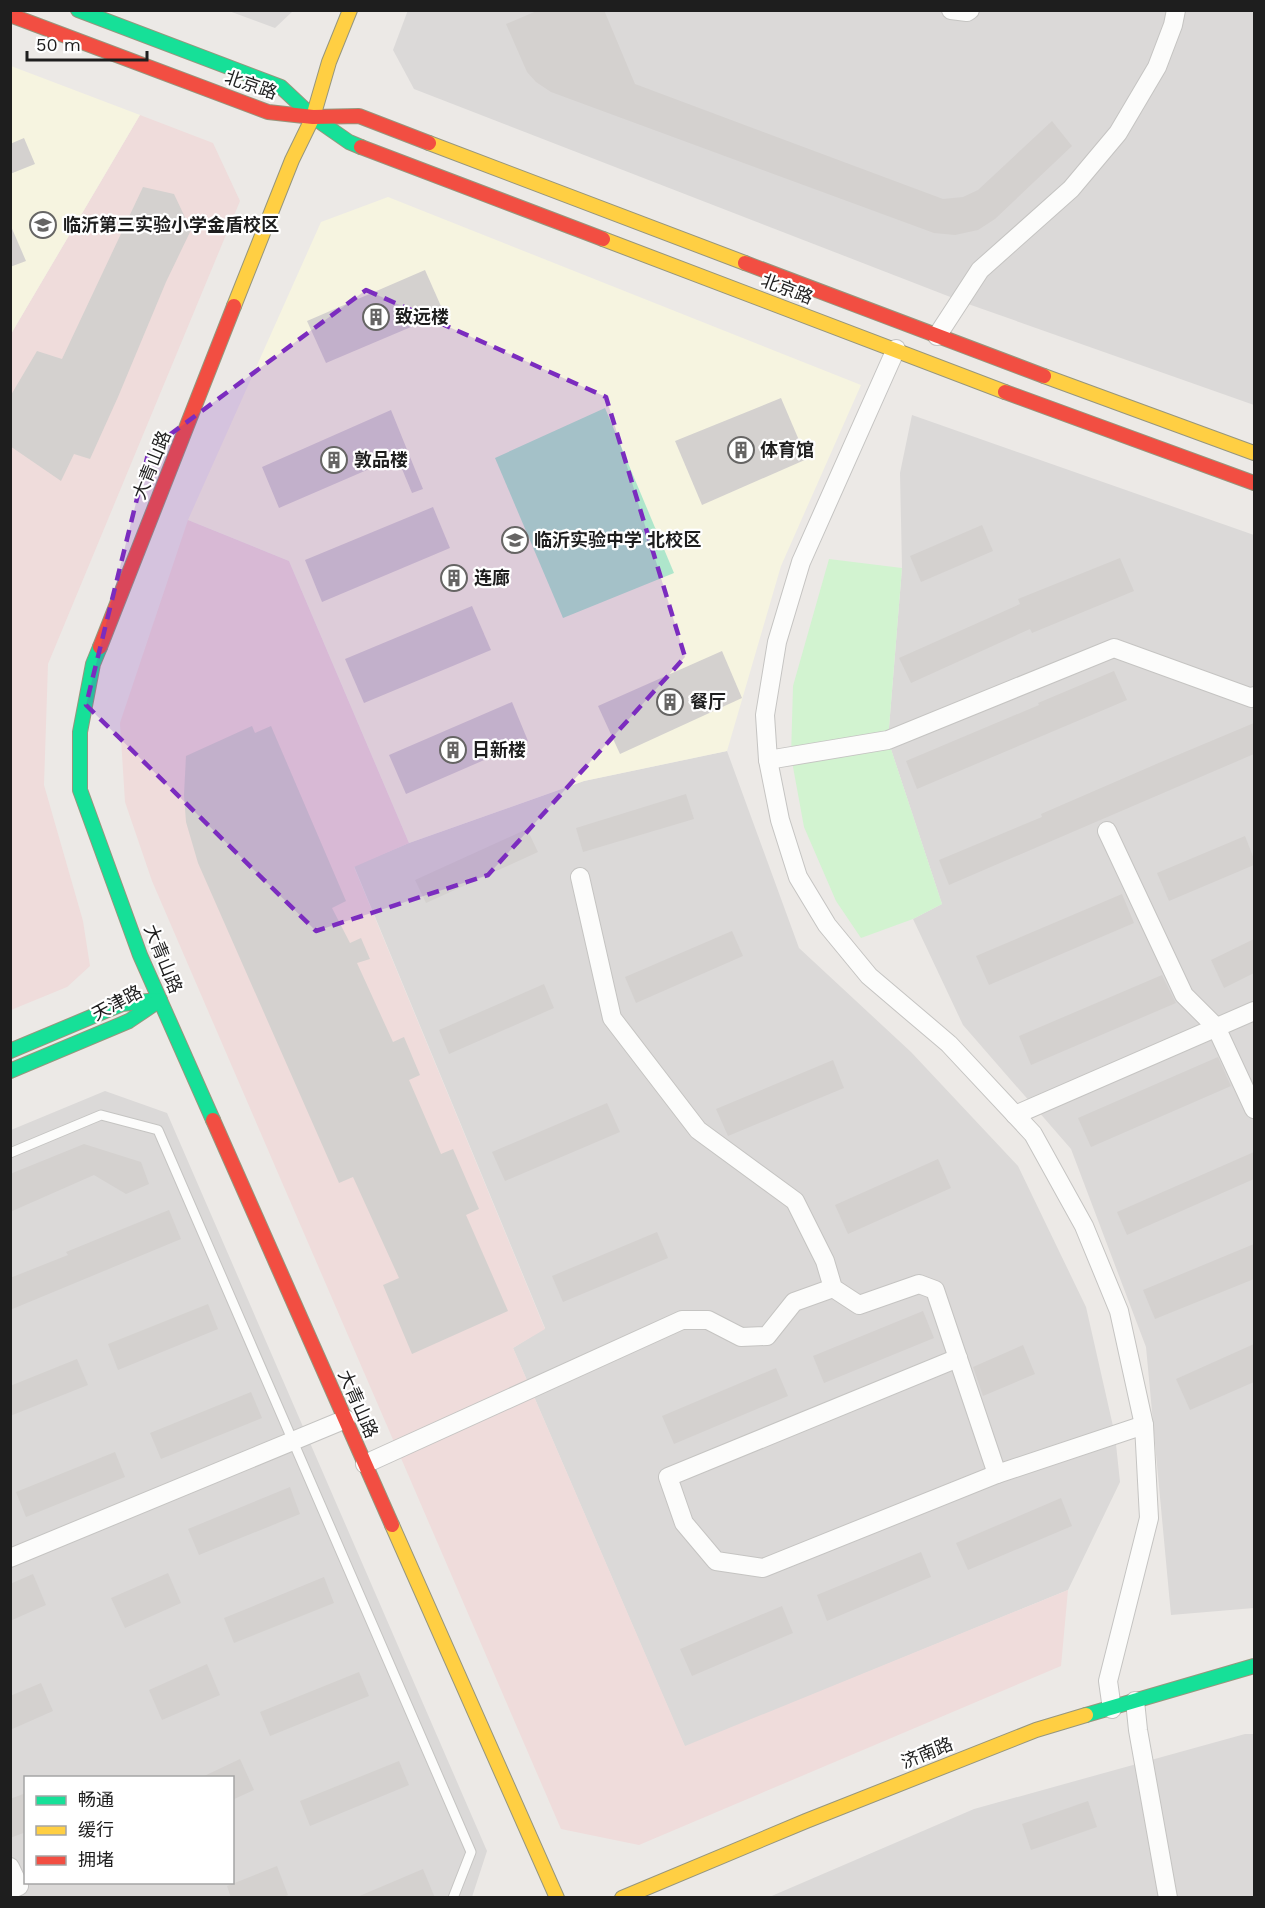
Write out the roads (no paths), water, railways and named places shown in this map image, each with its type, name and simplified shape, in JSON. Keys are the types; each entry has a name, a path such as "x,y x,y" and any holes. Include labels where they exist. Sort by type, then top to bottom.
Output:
{"main road":[{"name":"北京路","path":"78,10 281,87 313,117 349,142 1254,483"},
{"name":"大青山路","path":"350,10 329,62 313,117 292,160 93,664 80,732 80,790 140,954 557,1898"},
{"name":"北京路","path":"10,15 268,112 313,117 359,116 937,336 1254,453"},
{"name":"天津路","path":"10,1051 122,1004 160,1000"},
{"name":"天津路","path":"10,1071 129,1021 160,1000"},
{"name":"济南路","path":"621,1898 806,1821 1036,1730 1254,1666"}],"street":[{"path":"951,10 967,12 970,10"},
{"path":"937,336 980,270 1071,189 1118,133 1157,67 1176,10"},
{"path":"896,350 801,562 777,642 765,716 768,760 780,820 798,877 827,925 869,976 950,1044 1033,1134 1078,1216 1119,1311 1144,1425 1149,1518 1108,1681 1112,1709"},
{"path":"768,760 888,740 1114,648 1252,698 1254,696"},
{"path":"1107,831 1184,995 1216,1026 1254,1108"},
{"path":"580,877 612,1018 698,1130 795,1201 825,1261 832,1288 859,1305 919,1284 935,1290 997,1474"},
{"path":"1015,1115 1254,1011"},
{"path":"365,1464 681,1320 708,1320 741,1337 767,1336 794,1302 832,1288"},
{"path":"958,1358 668,1478 684,1523 716,1561 763,1568 997,1474 1144,1425"},
{"path":"10,1558 345,1419"},
{"path":"1135,1701 1138,1730 1168,1898"},
{"path":"10,1867 19,1886 10,1890"}],"lane":[{"path":"10,1152 101,1115 158,1130 471,1852 453,1898"}],"place":[{"name":"临沂第三实验小学金盾校区","path":"43,225"},
{"name":"致远楼","path":"376,317"},
{"name":"体育馆","path":"741,450"},
{"name":"敦品楼","path":"334,460"},
{"name":"临沂实验中学 北校区","path":"515,540"},
{"name":"连廊","path":"454,578"},
{"name":"餐厅","path":"670,702"},
{"name":"日新楼","path":"453,750"}]}
